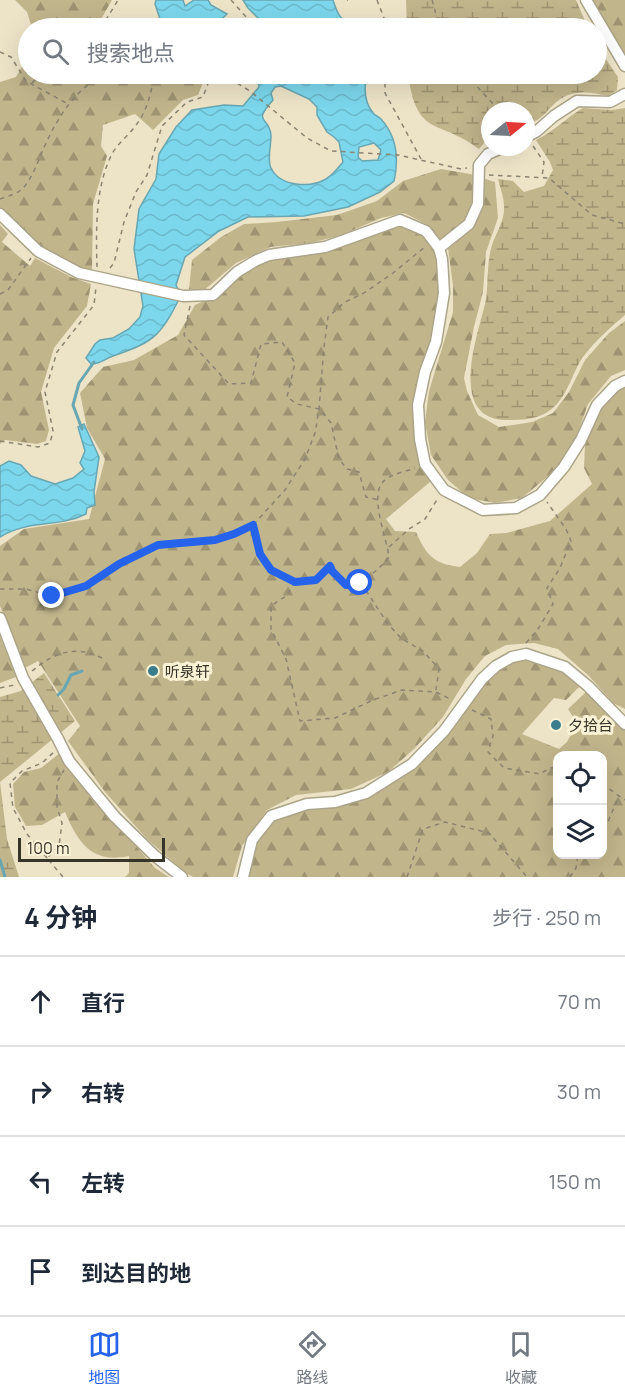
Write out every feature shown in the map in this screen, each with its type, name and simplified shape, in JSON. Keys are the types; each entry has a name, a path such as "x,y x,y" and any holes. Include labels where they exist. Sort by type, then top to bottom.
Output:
{"street":[{"path":"586,0 597,18"},
{"path":"607,36 625,66"},
{"path":"535,134 554,116 577,101 610,102 625,94"},
{"path":"436,244 469,224 478,204 479,165 486,156"},
{"path":"0,214 36,249 79,273 188,296 213,295 237,272 269,255 325,248 400,220 426,231 436,244 444,293 436,342 424,372 418,405 420,439 425,464 444,490 483,510 516,508 540,495 564,467 581,440 597,405 615,386 625,381"},
{"path":"0,618 25,681 69,761 115,817 155,856 182,877"},
{"path":"243,877 252,840 272,816 306,804 335,802 366,793 412,764 444,731 482,679 496,666 512,657 526,654 565,667 588,686 625,724"}],"path":[{"path":"107,18 118,0"},
{"path":"231,0 247,18"},
{"path":"377,0 384,18"},
{"path":"432,0 437,18"},
{"path":"0,52 11,57 18,68"},
{"path":"32,84 69,105"},
{"path":"0,199 21,190 36,166 51,130 69,105 91,84"},
{"path":"103,279 114,263 124,222 136,192 147,175 162,126 187,102 203,97 208,84"},
{"path":"238,84 307,138 331,151 398,156 461,169 479,165"},
{"path":"385,84 385,93 421,160"},
{"path":"474,84 491,102"},
{"path":"535,149 544,162 542,177"},
{"path":"497,175 549,178 592,215 625,224"},
{"path":"0,589 26,589 52,596 86,586 119,564 158,545 215,540 253,525 285,490 305,459 315,433 320,409 328,317 345,302 364,293 436,244"},
{"path":"0,294 8,290 22,273 36,249"},
{"path":"188,296 184,335 229,384 251,383 261,344 282,342 295,363 286,397 297,404 320,409 331,423 339,459 347,469 358,472 366,497 379,500"},
{"path":"253,525 260,554 271,570 295,582 316,580 330,566 346,585 360,583 382,565 389,556 380,515 378,490 383,482 399,473 425,464"},
{"path":"388,548 409,529 425,519 444,490"},
{"path":"526,654 526,643 538,629 553,604 547,588 560,568 571,541 566,529 540,495"},
{"path":"295,582 286,596 271,606 271,629 286,659 300,721 334,718 402,690 436,692 491,719 493,736 488,752 504,768 540,774 553,768"},
{"path":"360,583 388,624 402,639 423,651 439,669 436,692"},
{"path":"0,688 11,687 25,681 50,658 69,652 87,651 102,658"},
{"path":"60,742 42,763 22,771 10,783 13,808 27,834 63,877"},
{"path":"47,858 59,846 62,823 57,807 57,782 69,761"},
{"path":"607,787 625,800"},
{"path":"607,824 620,796"},
{"path":"407,877 423,829 445,822 489,833 527,877"},
{"path":"570,877 576,868 577,859"}],"green space":[{"path":"15,0 112,0 102,18 29,18 27,12"},
{"path":"406,0 576,0 584,18 407,18"},
{"path":"592,0 625,0 625,57 607,26 607,18 602,18"},
{"path":"607,61 618,77 617,90 608,96 586,92 565,96 535,121 535,102 481,102 481,147 479,149 431,124 417,109 410,84 607,84"},
{"path":"18,74 18,84 203,84 198,95 183,100 153,130 135,114 103,125 101,146 107,156 93,204 92,272 41,249 0,208 0,82 16,77"},
{"path":"583,108 612,110 625,108 625,315 588,351 579,363 562,397 548,412 518,420 487,416 477,406 472,391 471,374 485,304 490,252 504,211 498,179 513,181 524,192 544,186 553,170 536,140"},
{"path":"441,169 470,174 495,182 498,218 486,252 483,292 464,378 478,415 499,427 532,422 553,413 569,392 585,360 609,333 625,321 625,370 611,376 588,404 576,438 559,467 522,498 495,503 469,498 448,480 431,455 425,422 429,391 453,312 453,286 448,248 428,225 404,213 381,218 339,236 310,243 270,247 236,263 202,292 189,289 192,260 221,237 244,224 337,215 377,201 403,181"},
{"path":"401,224 424,234 436,250 441,281 430,346 417,380 413,420 418,455 430,482 386,519 395,531 416,532 423,547 437,561 460,567 477,553 490,534 506,533 550,521 592,484 584,468 585,444 597,410 625,382 625,709 613,703 589,676 558,649 534,643 506,645 485,656 466,679 443,717 414,749 388,772 351,789 296,795 267,810 242,846 233,877 193,877 147,839 105,792 68,741 80,726 38,661 25,668 0,606 0,546 24,529 89,519 105,459 87,428 80,393 103,367 134,360 178,335 195,305 223,292 246,270 274,259"},
{"path":"0,225 8,234 2,242 30,266 35,258 71,277 91,284 87,306 54,348 41,392 49,430 46,441 37,444 5,440 0,444"},
{"path":"0,636 16,677 0,683"},
{"path":"501,659 551,659 581,685 566,700 554,698 522,734 559,749 567,742 577,723 568,709 587,691 625,721 625,877 247,877 250,859 260,835 284,813 340,802 418,764"},
{"path":"44,673 75,721 0,782 0,697 21,691"},
{"path":"60,753 94,798 155,868 169,877 125,877 129,873 129,856 105,857 88,849 75,833 65,812 42,825 26,826 15,807 13,784 24,772 41,768"},
{"path":"0,782 7,839 19,877 0,877"}],"water":[{"path":"156,0 183,0 185,6 194,0 208,0 211,5 227,14 223,18 160,18"},
{"path":"243,0 333,0 342,18 258,18"},
{"path":"259,84 366,84 368,105 386,126 393,141 396,156 394,181 380,192 348,207 304,216 248,217 219,231 185,257 176,285 183,291 164,326 157,334 140,346 91,364 86,358 95,344 129,329 140,317 143,306 134,249 139,209 156,179 159,154 176,127 192,110 224,105 243,106 259,87","holes":["281,86 309,99 317,107 317,115 327,132 339,142 343,162 331,176 320,182 296,184 281,179 271,168 270,129 262,117 273,100 271,93 275,87","374,143 381,150 378,160 362,161 358,157 359,147"]},
{"path":"84,424 99,457 94,492 95,505 87,508 86,514 75,518 22,528 0,537 0,466 9,461 21,465 31,476 55,484 73,478 84,469 80,463 85,451 78,427"}],"waterway":[{"path":"82,429 73,405 79,383 94,362"},
{"path":"58,695 71,675 82,671"},
{"path":"0,860 5,877"}],"place":[{"name":"听泉轩","path":"153,671"},
{"name":"夕拾台","path":"556,725"}],"route":[{"path":"52,596 86,586 119,564 158,545 215,540 253,525 260,554 271,570 295,582 316,580 330,566 339,580 346,585 360,583"}]}
